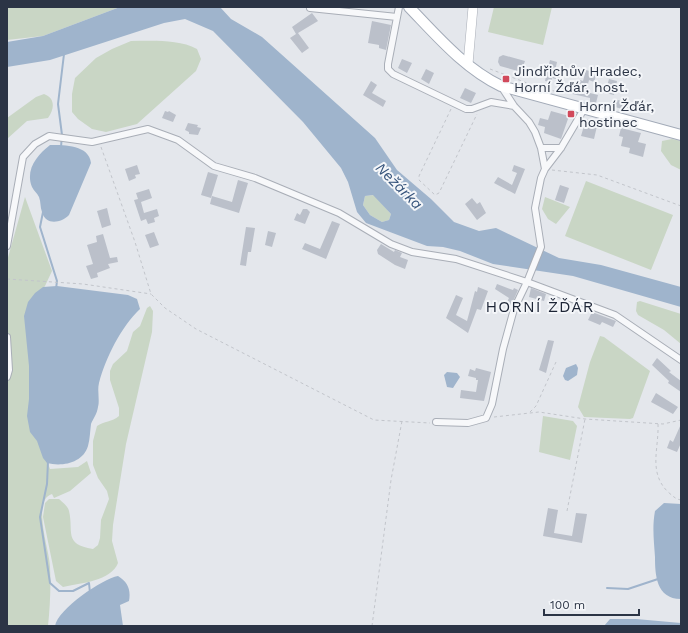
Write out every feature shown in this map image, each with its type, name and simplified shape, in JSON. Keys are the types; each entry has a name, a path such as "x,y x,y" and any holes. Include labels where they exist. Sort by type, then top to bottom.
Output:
{"main road":[{"path":"409,7 448,49 501,86 681,135"}],"street":[{"path":"399,7 388,64 388,69 393,74 466,109 472,109 491,102 514,106"},
{"path":"468,64 473,7"},
{"path":"310,8 397,17"},
{"path":"501,86 514,106 529,122 541,148 545,169"},
{"path":"436,422 468,423 486,418 492,404 503,349 514,309 541,248 535,208 541,178 545,169 561,148 584,108"},
{"path":"7,246 23,157 35,144 49,136 92,142 148,129 178,140 214,166 255,178 339,213 391,244 412,252 456,259 527,282 615,315 681,360"},
{"path":"541,148 561,148"},
{"path":"7,337 9,370 7,377"}],"path":[{"path":"486,68 506,77 564,93"},
{"path":"454,103 419,176 419,180 435,196 439,193 474,123 480,106"},
{"path":"98,140 135,242 151,294 165,308 196,329 374,420 436,422"},
{"path":"545,169 597,174 681,206"},
{"path":"7,279 83,284 151,294"},
{"path":"530,412 536,406 556,362"},
{"path":"486,418 540,412 585,419 658,424 681,420"},
{"path":"567,511 585,419"},
{"path":"372,626 391,480 402,421"},
{"path":"658,424 655,470 663,487 676,499 681,500"}],"green space":[{"path":"7,7 120,7 43,36 7,40"},
{"path":"494,7 552,7 543,45 488,32"},
{"path":"131,41 165,41 190,46 197,49 201,59 196,71 137,124 106,132 92,129 78,119 72,112 72,94 75,78 96,58"},
{"path":"44,94 50,98 53,104 52,111 48,118 27,121 7,139 7,118 36,97"},
{"path":"672,139 681,141 681,170 671,165 661,151 662,141"},
{"path":"586,181 673,215 651,270 565,236"},
{"path":"374,195 391,214 389,220 382,222 370,215 363,205 365,196"},
{"path":"25,197 52,271 45,286 29,309 32,420 50,469 78,467 87,461 91,473 70,491 54,498 52,494 46,498 43,506 43,527 50,567 48,626 7,626 7,261"},
{"path":"545,197 570,207 556,224 548,219 542,209"},
{"path":"640,301 681,314 681,344 664,330 638,315 636,311 637,302"},
{"path":"150,306 153,311 152,332 126,444 113,525 112,541 118,563 109,574 95,580 63,587 56,581 43,517 45,503 49,499 59,499 66,506 69,511 72,536 77,544 93,549 98,545 101,520 109,499 107,491 98,478 93,465 93,441 97,426 119,416 119,408 110,380 110,371 113,364 127,351 133,332 140,326 147,308"},
{"path":"600,336 604,337 650,371 633,418 584,417 578,407 590,362"},
{"path":"543,416 573,421 577,426 570,460 539,452"}],"water":[{"name":"Nežárka","path":"120,7 220,7 231,19 262,37 375,138 397,170 431,199 454,222 479,231 496,228 559,258 601,265 681,287 681,307 573,276 493,264 460,251 443,247 427,246 366,223 357,212 348,182 341,168 303,122 213,31 185,19 164,23 50,60 7,67 7,42 43,36","holes":["373,195 391,214 389,220 382,222 370,215 363,205 365,196"]},
{"path":"50,145 62,145 81,149 89,157 91,163 69,215 62,220 54,222 47,220 44,216 41,210 39,197 30,181 31,169 34,163 41,153"},
{"path":"57,286 128,295 137,299 140,309 127,324 115,343 102,373 98,389 99,401 96,414 91,424 88,446 82,456 77,460 65,464 47,463 43,458 37,441 30,432 27,416 29,399 29,366 24,316 28,302 35,293 43,287"},
{"path":"576,364 578,368 577,375 568,381 565,380 563,376 566,368"},
{"path":"447,372 457,373 460,377 453,388 447,387 444,375"},
{"path":"664,503 681,504 681,599 666,595 657,578 654,517 655,511"},
{"path":"118,576 126,584 130,593 129,601 120,605 123,626 55,626 64,611 82,596 111,578"},
{"path":"610,619 636,619 681,623 681,626 604,626"}],"building":[{"path":"312,13 318,21 298,33 309,48 302,53 290,38 296,34 292,27"},
{"path":"372,21 391,25 386,50 379,48 379,45 368,43"},
{"path":"503,55 525,61 521,72 500,66 498,62 499,57"},
{"path":"402,59 412,63 407,73 398,68"},
{"path":"550,60 557,62 555,71 561,72 559,80 552,78 551,82 545,81"},
{"path":"426,69 434,73 429,84 421,79"},
{"path":"586,70 593,72 592,75 596,76 594,82 589,80 587,88 590,93 598,95 596,103 590,102 590,98 568,93 570,87 577,88 580,80 583,81"},
{"path":"609,79 617,81 614,95 605,93"},
{"path":"371,81 377,85 372,93 386,101 383,107 363,95"},
{"path":"465,88 476,93 471,103 460,98"},
{"path":"614,99 637,105 635,113 612,106"},
{"path":"165,111 169,111 176,115 173,122 162,118"},
{"path":"551,111 569,116 561,139 544,133 545,127 538,125 540,118 548,120"},
{"path":"586,119 598,122 594,139 581,136"},
{"path":"188,123 198,125 197,127 201,128 198,135 189,134 189,132 185,130"},
{"path":"621,128 641,133 638,142 646,144 643,157 629,153 630,148 621,146 623,137 619,136"},
{"path":"137,165 140,174 135,175 136,178 129,181 125,169"},
{"path":"514,165 525,169 515,194 494,183 498,177 512,185 517,173 512,171"},
{"path":"208,172 218,175 211,198 201,195"},
{"path":"238,180 248,183 239,213 210,204 212,196 232,202"},
{"path":"560,185 569,188 564,203 555,200"},
{"path":"149,189 152,198 141,202 144,213 157,209 159,216 154,218 155,222 148,224 146,219 141,221 134,200 138,199 136,193"},
{"path":"472,198 477,204 480,202 486,213 477,220 465,204"},
{"path":"107,208 111,225 102,228 97,211"},
{"path":"303,209 307,209 310,212 305,224 294,220 297,213 300,215"},
{"path":"332,221 340,224 326,259 302,249 305,243 320,249"},
{"path":"246,227 255,228 251,252 248,252 246,266 240,265"},
{"path":"268,231 276,233 272,247 265,245"},
{"path":"154,232 159,245 150,248 145,235"},
{"path":"103,234 110,258 117,257 118,262 108,264 110,268 97,273 98,277 91,279 86,266 93,264 87,245 97,242 96,236"},
{"path":"381,244 394,252 395,250 402,253 400,257 408,260 405,269 395,265 378,254 377,250"},
{"path":"497,284 513,290 514,288 518,290 511,306 506,304 509,298 495,289"},
{"path":"478,287 488,291 481,310 477,309 468,333 446,318 456,295 463,298 456,315 467,321 475,291 477,292"},
{"path":"531,288 546,294 544,301 529,297"},
{"path":"592,312 616,321 613,327 602,322 600,325 588,320"},
{"path":"548,340 554,341 546,373 539,370"},
{"path":"657,358 671,371 669,372 681,381 681,392 668,383 669,381 652,365"},
{"path":"476,368 491,372 484,401 460,398 461,390 476,392 478,380 468,376 470,369 475,371"},
{"path":"656,393 678,407 673,414 651,402"},
{"path":"681,424 681,443 677,452 667,448 670,440 673,442"},
{"path":"548,508 558,510 554,533 572,536 576,513 587,514 582,543 543,536"}],"waterway":[{"path":"61,147 62,135 58,104 64,54"},
{"path":"43,212 40,227 57,281 56,289"},
{"path":"48,461 47,484 40,517 50,583 59,591 73,591 89,583 90,593"},
{"path":"607,588 628,589 658,579"}],"place":[{"name":"Jindřichův Hradec, Horní Žďár, host.","path":"506,79"},
{"name":"Horní Žďár, hostinec","path":"571,114"}],"district":[{"name":"HORNÍ ŽĎÁR","path":"540,306"}]}
